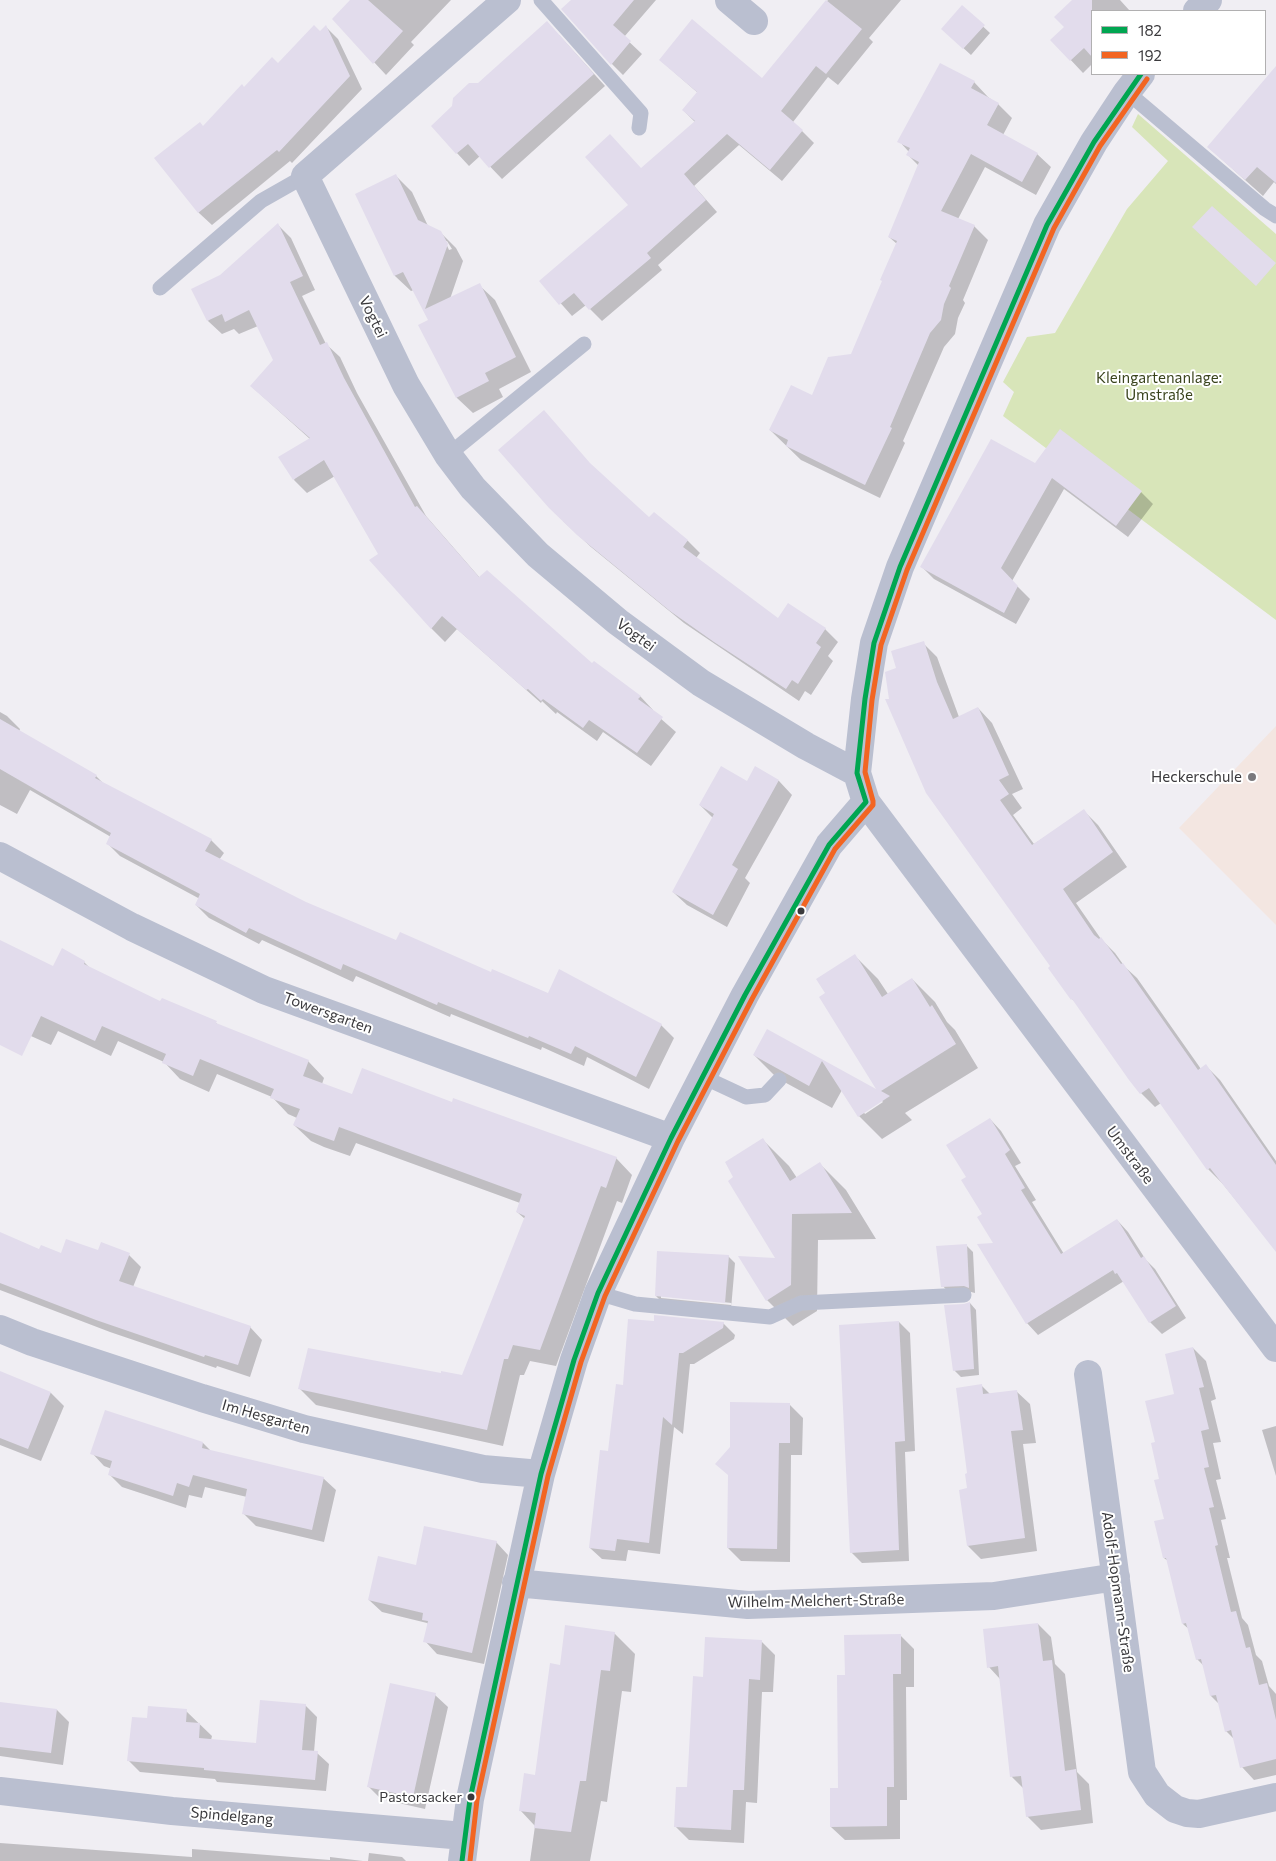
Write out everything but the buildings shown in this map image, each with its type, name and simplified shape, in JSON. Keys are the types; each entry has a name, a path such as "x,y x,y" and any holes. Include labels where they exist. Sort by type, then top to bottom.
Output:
{"street":[{"path":"305,176 507,0"},
{"path":"729,0 754,21"},
{"path":"1198,10 1208,0"},
{"name":"Umstraße","path":"1134,83 1094,142 1047,224 900,567 874,643 865,699 857,773 866,802 1276,1348"},
{"name":"Vogtei","path":"305,176 406,385 448,455 473,488 538,555 618,622 701,683 806,746 857,773"},
{"path":"463,1849 470,1799 541,1474 574,1360 598,1293 671,1138 745,995 829,845 866,802"},
{"name":"Towersgarten","path":"0,856 132,928 264,990 671,1138"},
{"name":"Im Hesgarten","path":"0,1329 32,1342 202,1398 304,1429 483,1468 541,1474"},
{"name":"Adolf-Hopmann-Straße","path":"1088,1374 1142,1772 1157,1795 1175,1809 1187,1814 1199,1814 1276,1797"},
{"name":"Wilhelm-Melchert-Straße","path":"516,1583 748,1605 994,1596 1116,1577"},
{"name":"Spindelgang","path":"0,1791 172,1811 463,1849"}],"lane":[{"path":"541,0 641,112 639,128"},
{"path":"1134,83 1265,209 1276,216"},
{"path":"160,288 262,201 305,176"},
{"path":"448,455 584,344"},
{"path":"702,1076 746,1097 765,1095 779,1080"},
{"path":"598,1293 635,1304 770,1317 801,1302 964,1295"}],"shaded area":[{"name":"Heckerschule","path":"1276,726 1276,925 1179,828"}],"green space":[{"name":"Kleingartenanlage: Umstraße","path":"1138,114 1276,234 1276,620 1003,416 1014,392 1003,382 1027,337 1055,333 1127,209 1168,161 1132,127"}],"transit line":[{"name":"182","path":"462,1861 470,1799 541,1474 574,1360 598,1293 671,1138 745,995 829,845 866,802 857,773 865,699 874,643 900,567 1047,225 1094,142 1140,75"},
{"name":"192","path":"470,1861 477,1800 548,1476 581,1362 605,1296 678,1141 752,999 835,849 873,805 865,772 872,700 881,645 907,570 1054,228 1100,146 1147,79"}],"place":[{"name":"Heckerschule","path":"1252,777"},
{"name":"Pastorsacker","path":"471,1797"}]}
